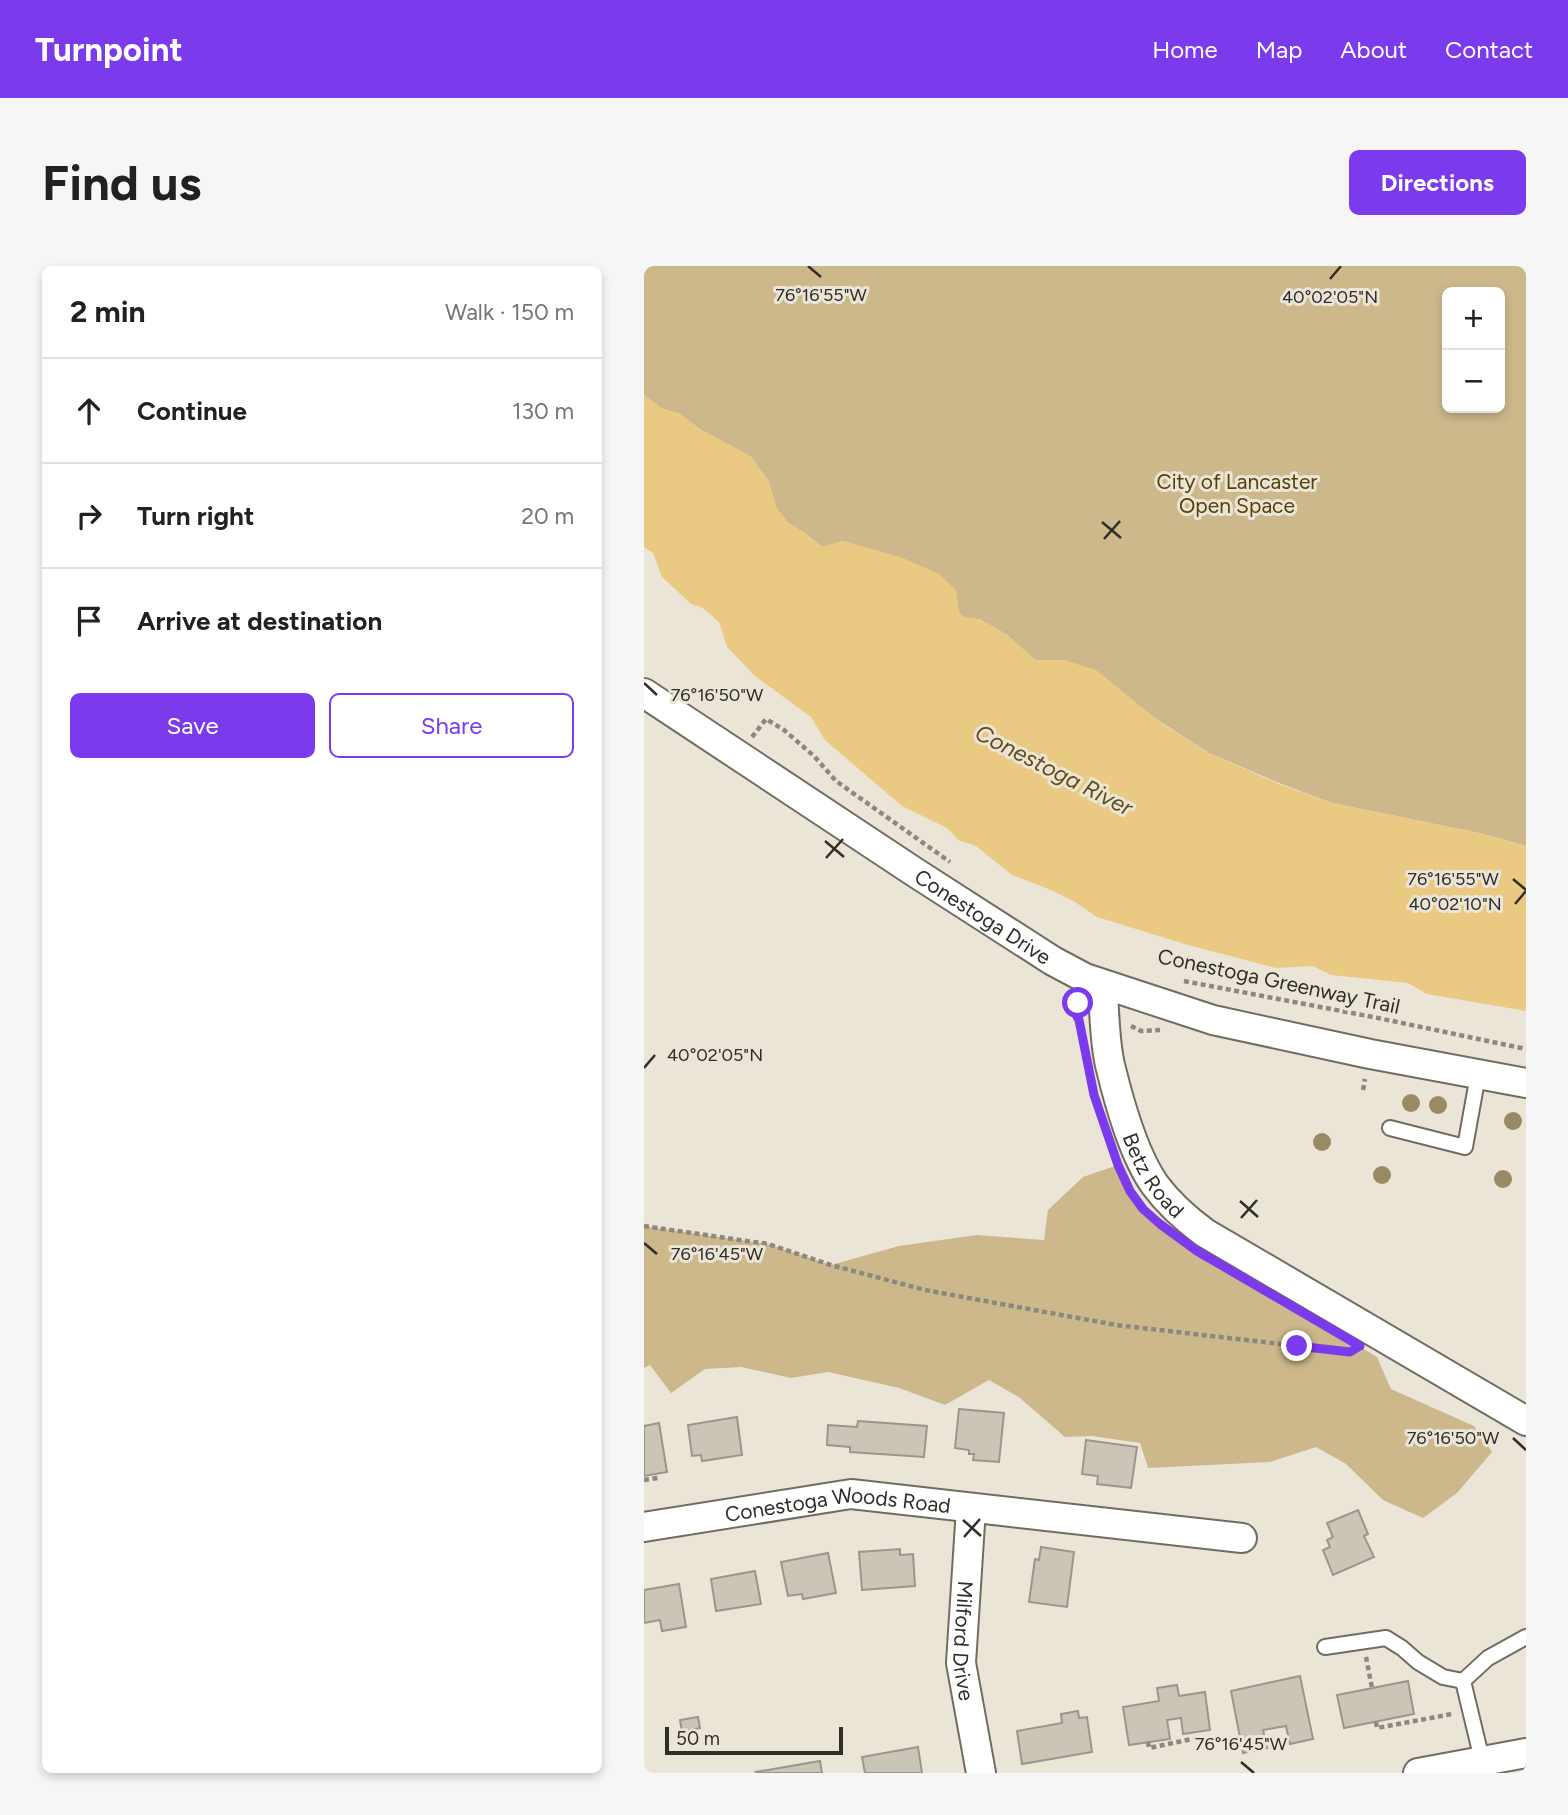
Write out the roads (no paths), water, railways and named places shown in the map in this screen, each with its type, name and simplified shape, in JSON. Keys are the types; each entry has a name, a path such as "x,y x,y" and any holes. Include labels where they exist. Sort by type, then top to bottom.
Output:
{"street":[{"name":"Conestoga Drive","path":"644,693 1041,954 1085,978 1213,1020 1370,1054 1526,1083"},
{"name":"Betz Road","path":"1102,985 1110,1063 1127,1122 1140,1158 1154,1184 1178,1212 1205,1233 1526,1421"},
{"name":"Conestoga Woods Road","path":"644,1527 851,1494 1242,1538"},
{"name":"Milford Drive","path":"971,1508 961,1663 981,1773"},
{"path":"1418,1773 1484,1767 1526,1753"}],"lane":[{"path":"1390,1128 1465,1147 1478,1074"},
{"path":"1463,1681 1488,1658 1526,1637"},
{"path":"1325,1647 1386,1638 1443,1677 1463,1681"},
{"path":"1463,1681 1484,1767"}],"water":[{"name":"Conestoga River","path":"644,395 661,408 680,414 701,430 750,456 768,480 777,509 788,523 821,547 843,541 903,558 939,574 956,590 959,613 962,615 995,628 1035,660 1064,660 1096,670 1164,725 1209,753 1279,784 1332,803 1479,833 1526,846 1526,1011 1427,994 1408,983 1331,975 1313,966 1276,968 1097,917 1051,890 1012,875 976,846 958,840 947,828 902,806 825,740 811,717 756,677 727,647 719,622 703,608 691,604 662,577 653,553 644,547"}],"park label":[{"name":"City of Lancaster Open Space","path":"1237,493"}]}
